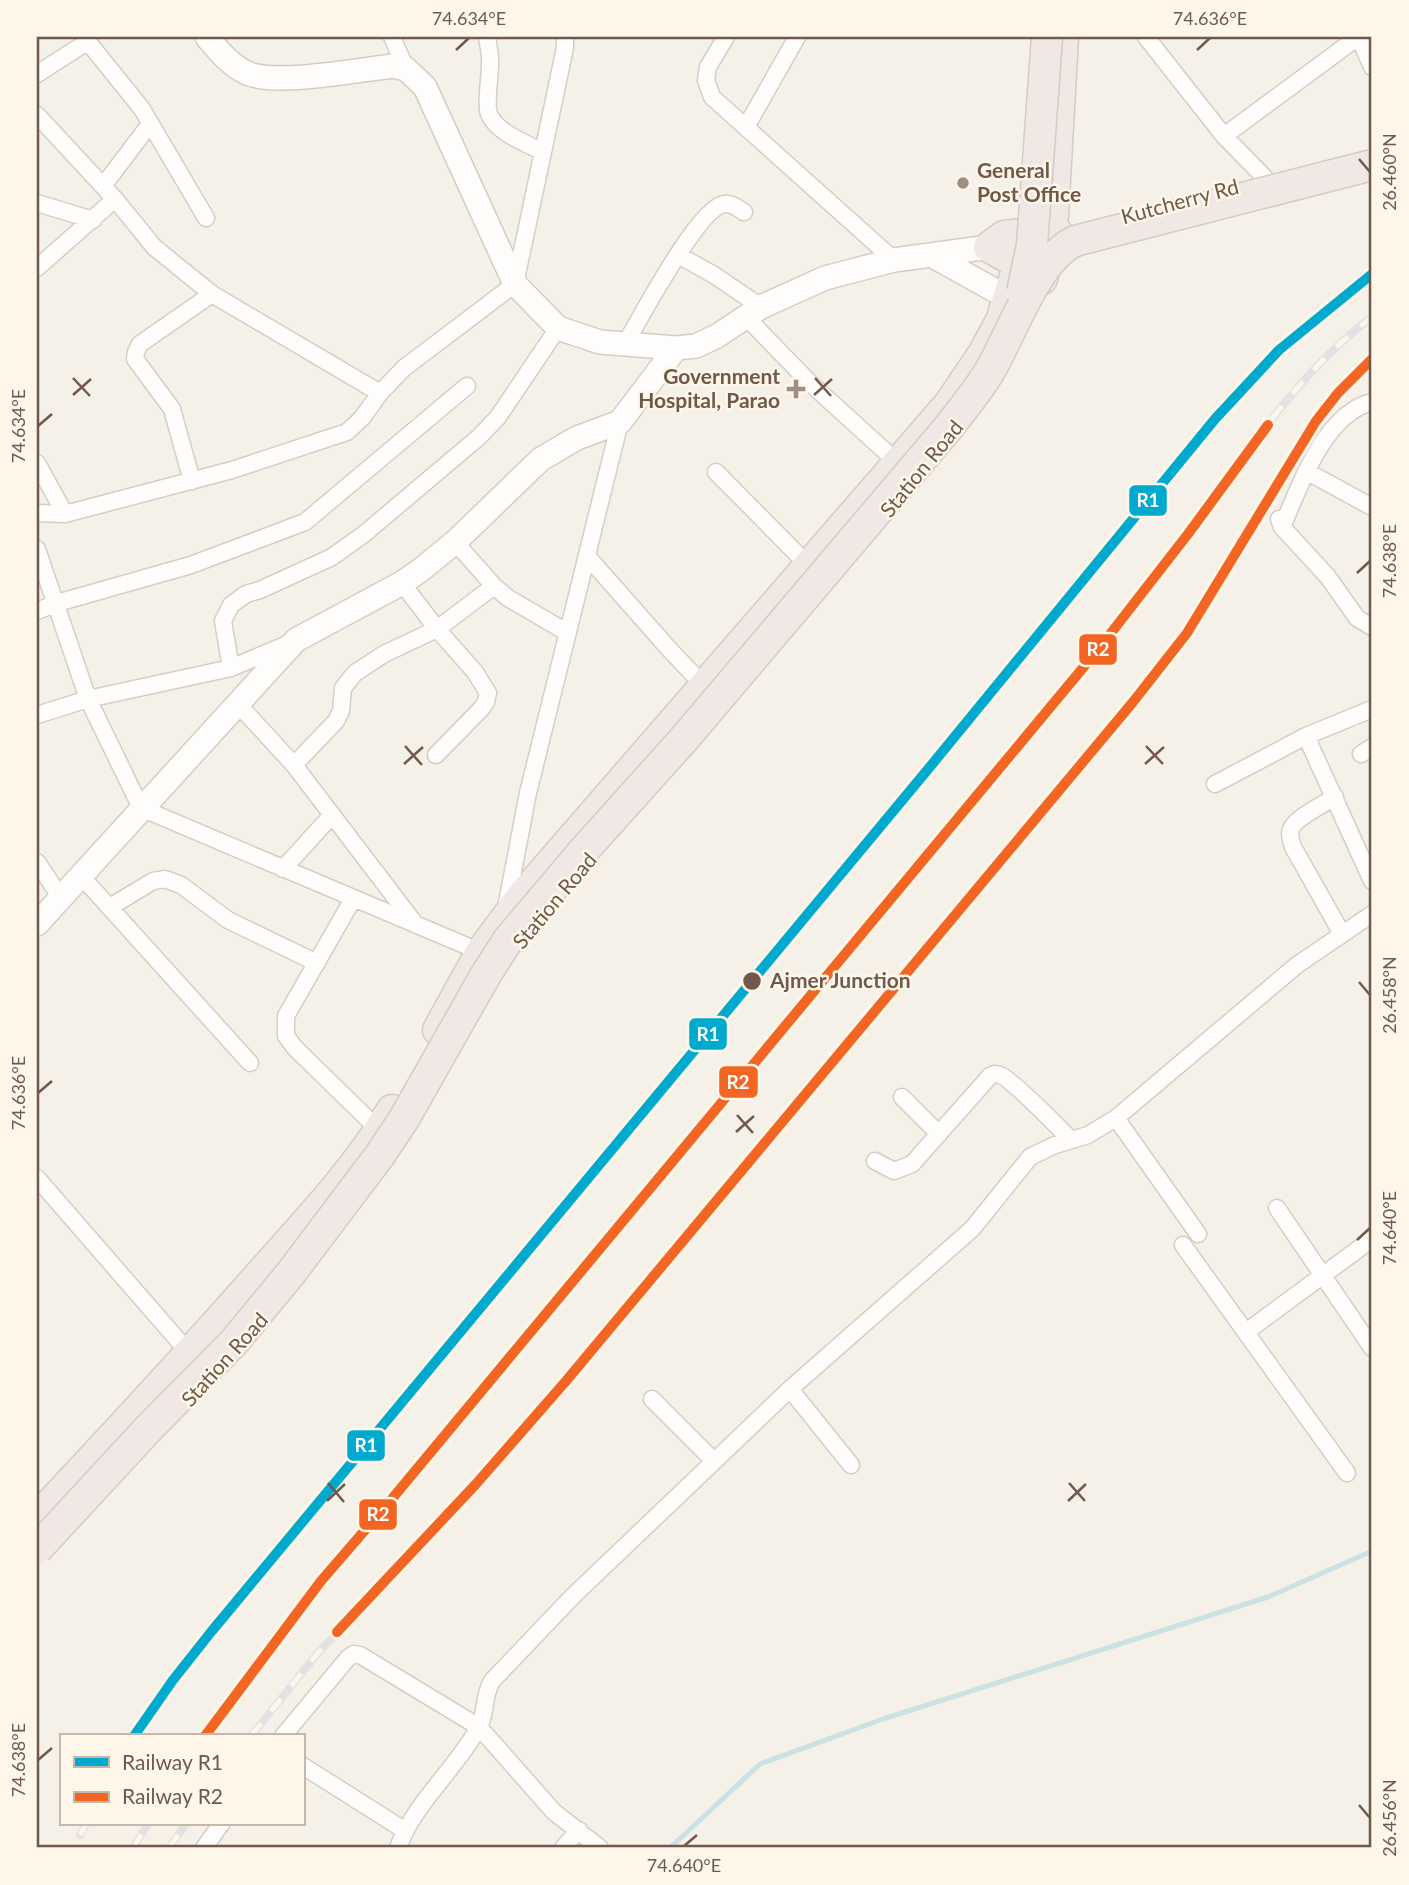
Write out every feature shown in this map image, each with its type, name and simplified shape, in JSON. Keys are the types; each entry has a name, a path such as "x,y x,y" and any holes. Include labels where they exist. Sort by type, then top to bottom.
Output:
{"highway":[{"path":"1037,250 1039,37"},
{"path":"37,1532 199,1362 307,1237 380,1142 438,1046 489,952 541,888 936,430 974,381 1014,311 1023,289 1033,231 1047,37"},
{"path":"37,1549 149,1428 234,1342 291,1273 404,1119 508,940 684,739 984,381 1037,250 1046,220 1052,68 1056,37"},
{"path":"1037,250 1059,129 1063,37"},
{"name":"Kutcherry Rd","path":"1037,250 1100,224 1265,178 1372,152"},
{"path":"989,247 1007,257 1062,247 1074,241 1372,165"},
{"path":"1037,250 1093,245 1372,176"},
{"name":"Station Road","path":"37,1562 258,1326 297,1278 382,1163 493,980 533,920 702,731 770,643 885,515 1006,363 1022,339 1022,305 1037,250"},
{"name":"Station Road","path":"37,1518 190,1354 319,1208 380,1130 481,952 503,921 950,403 983,354 1001,321 1022,305"}],"street":[{"path":"207,37 229,62 248,74 270,79 393,66 406,69"},
{"path":"392,37 406,69 425,87 515,284 558,328 600,342 676,348 696,346 753,312 825,278 894,260 989,247"},
{"path":"487,37 490,58 487,104 489,114 497,124 515,137 543,152"},
{"path":"37,513 65,514 192,481 347,432 404,368 515,284 565,48 565,37"},
{"path":"726,37 708,67 706,80 712,97 894,260"},
{"path":"746,127 797,37"},
{"path":"1146,37 1224,136 1265,178"},
{"path":"1224,136 1359,37 1372,67"},
{"path":"37,74 85,40 142,109 206,218"},
{"path":"37,115 115,199 154,247 212,294 380,393"},
{"path":"103,186 150,124"},
{"path":"37,268 115,199"},
{"path":"37,203 93,220"},
{"path":"625,344 678,255 713,209 723,204 733,205 744,212"},
{"path":"678,255 715,275 753,312 819,392 898,463"},
{"path":"930,255 1022,305"},
{"path":"192,481 172,410 135,359 141,344 212,294"},
{"path":"231,668 223,621 231,605 246,594 332,557 364,534 469,446 498,417 558,328"},
{"path":"503,921 528,793 620,422 676,348"},
{"path":"37,611 191,565 305,522 467,386"},
{"path":"1372,402 1361,404 1340,420 1324,441 1279,520 1328,578 1357,618 1372,627"},
{"path":"37,715 88,699 231,668 296,640 402,583 455,542 541,459 577,438 620,422"},
{"path":"37,463 65,514"},
{"path":"1306,471 1372,507"},
{"path":"716,472 808,565"},
{"path":"455,542 494,586 568,633"},
{"path":"37,549 88,699 141,808 481,952"},
{"path":"587,555 668,649 705,687"},
{"path":"402,583 437,629 475,672 488,693 481,709 436,755"},
{"path":"294,765 336,721 341,711 342,688 348,678 384,654 437,629 494,586"},
{"path":"37,924 296,640"},
{"path":"238,704 294,765 417,926"},
{"path":"1215,784 1306,736 1372,709"},
{"path":"1306,736 1372,881"},
{"path":"1335,797 1292,826 1290,836 1293,847 1342,934"},
{"path":"283,869 332,815"},
{"path":"37,862 61,898"},
{"path":"82,877 250,1063"},
{"path":"110,907 153,881 165,879 181,885 228,920 317,962"},
{"path":"353,899 286,1016 286,1036 295,1048 380,1130"},
{"path":"398,1848 404,1830 479,1727 485,1692 492,1681 573,1596 790,1389 972,1229 1030,1157 1088,1135 1116,1118 1297,965 1372,914"},
{"path":"875,1161 894,1171 912,1164 990,1076 996,1074 1014,1086 1071,1140"},
{"path":"902,1097 939,1134"},
{"path":"1116,1118 1198,1234"},
{"path":"37,1178 190,1354"},
{"path":"1278,1208 1372,1348"},
{"path":"1247,1332 1372,1239"},
{"path":"1183,1245 1347,1473"},
{"path":"790,1389 851,1465"},
{"path":"652,1399 714,1461"},
{"path":"285,1734 348,1658 354,1654 360,1655 479,1727 554,1812 600,1848"},
{"path":"304,1767 404,1830"},
{"path":"204,1848 220,1826"},
{"path":"563,1848 579,1830"}],"waterway":[{"path":"670,1848 760,1764 883,1719 1268,1597 1372,1551"}],"railway":[{"path":"135,1734 211,1632 929,768 1215,419 1279,350 1372,274"},
{"path":"206,1734 321,1581 1097,651 1167,563 1295,390 1319,364 1372,317"},
{"path":"253,1734 317,1654 476,1484 566,1381 1133,702 1187,633 1316,421 1338,393 1372,359"},
{"path":"80,1835 85,1826"},
{"path":"133,1848 147,1826"},
{"path":"169,1848 185,1826"}],"rail line":[{"name":"R1","path":"135,1734 211,1632 929,768 1215,419 1279,350 1372,274"},
{"name":"R2","path":"337,1632 476,1484 566,1381 1133,702 1187,633 1316,421 1338,393 1372,359"},
{"name":"R2","path":"206,1734 321,1581 1097,651 1268,425"}],"place":[{"name":"General Post Office","path":"963,183"},
{"name":"Government Hospital, Parao","path":"796,389"},
{"name":"Ajmer Junction","path":"752,981"}]}
